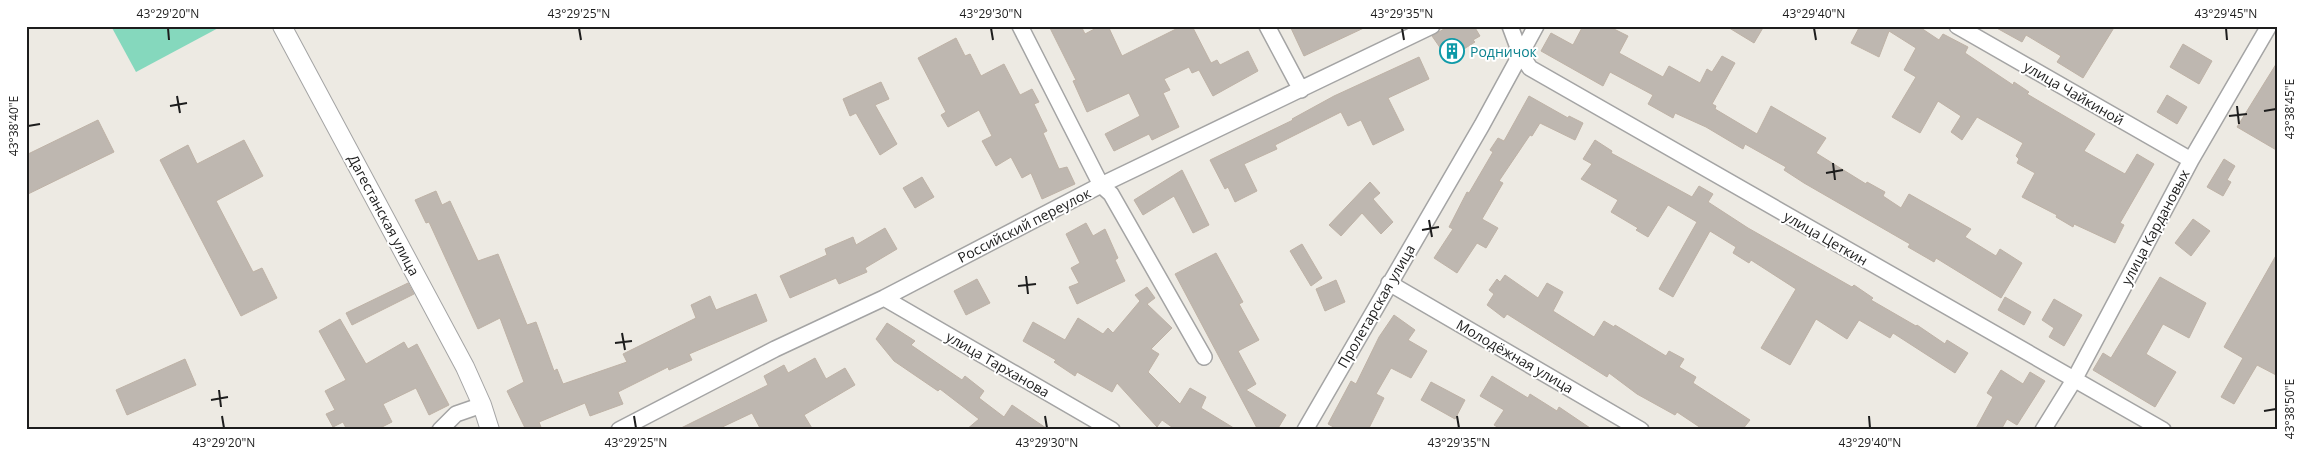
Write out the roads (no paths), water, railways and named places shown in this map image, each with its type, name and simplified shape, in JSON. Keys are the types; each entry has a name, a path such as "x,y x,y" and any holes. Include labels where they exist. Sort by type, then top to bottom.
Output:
{"street":[{"name":"Дагестанская улица","path":"282,26 466,367 490,430"},
{"path":"1020,26 1101,185 1110,194 1204,357"},
{"path":"1267,26 1300,90"},
{"name":"Российский переулок","path":"619,430 775,349 884,298 1101,185 1432,26"},
{"name":"улица Цеткин","path":"1510,26 1520,53 1530,68 2163,430"},
{"name":"Пролетарская улица","path":"1305,430 1482,125 1536,26"},
{"name":"улица Чайкиной","path":"1957,26 2191,160"},
{"name":"улица Кардановых","path":"2044,430 2074,380 2191,160 2269,26"},
{"name":"Молодёжная улица","path":"1389,283 1641,430"},
{"name":"улица Тарханова","path":"884,298 1112,430"},
{"path":"440,430 456,414 482,405"}],"place":[{"name":"Родничок","path":"1452,51"}]}
